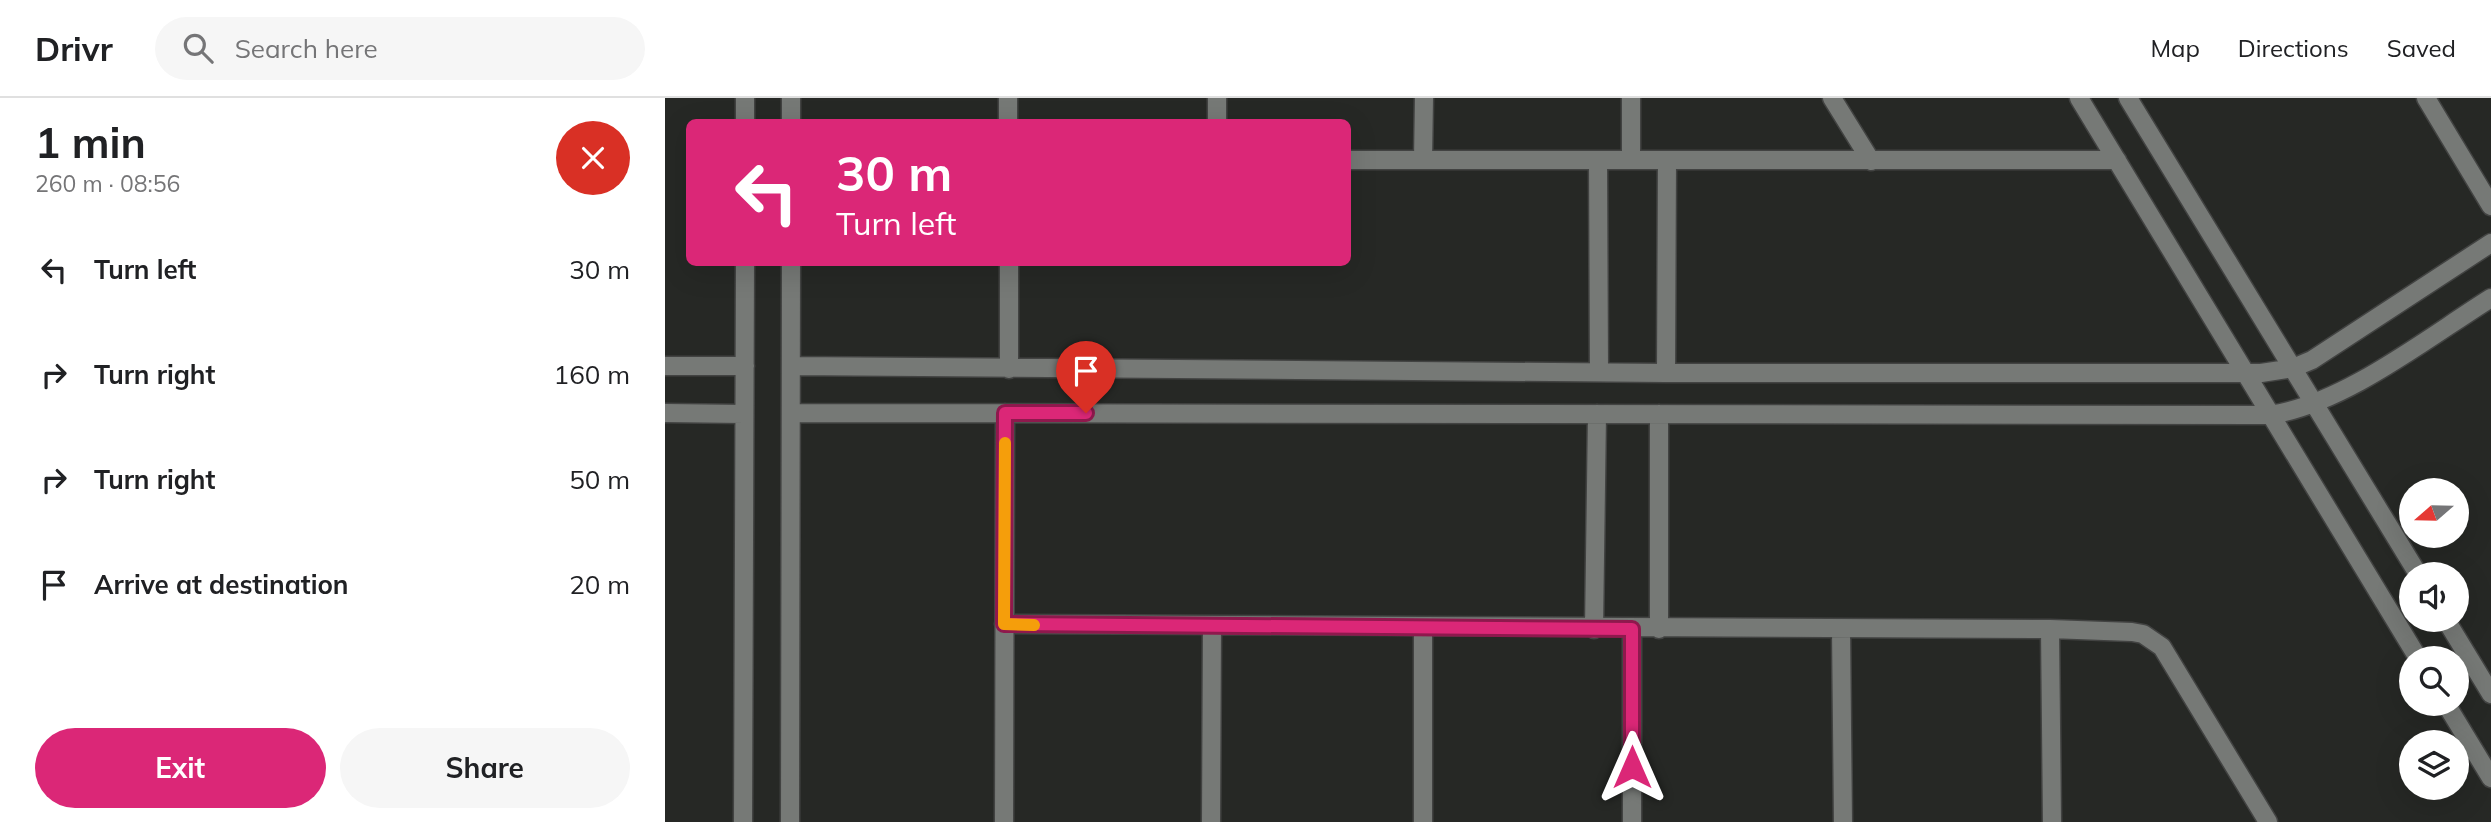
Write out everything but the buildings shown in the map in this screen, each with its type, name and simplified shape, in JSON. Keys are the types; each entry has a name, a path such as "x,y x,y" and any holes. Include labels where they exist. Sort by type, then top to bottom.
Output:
{"street":[{"path":"745,98 745,119"},
{"path":"791,98 791,119"},
{"path":"1008,98 1008,119"},
{"path":"1217,98 1217,119"},
{"path":"1423,160 1424,98"},
{"path":"1631,98 1631,159"},
{"path":"1832,98 1871,161"},
{"path":"2079,98 2243,374 2411,646"},
{"path":"2128,98 2411,562"},
{"path":"2426,98 2491,206"},
{"path":"1351,160 2117,160"},
{"path":"1598,160 1599,371"},
{"path":"1666,373 1667,160"},
{"path":"792,366 1666,373 2243,374 2293,368 2312,360 2491,243"},
{"path":"743,822 745,266"},
{"path":"790,822 791,266"},
{"path":"1009,266 1009,369"},
{"path":"791,413 2270,415 2315,405 2491,298"},
{"path":"665,366 745,366"},
{"path":"1004,822 1005,413"},
{"path":"665,414 744,414"},
{"path":"1594,629 1597,414"},
{"path":"1659,414 1659,629"},
{"path":"1004,624 1594,629 2050,629 2132,632 2153,639 2162,647 2264,819"},
{"path":"1211,822 1212,626"},
{"path":"1423,628 1423,822"},
{"path":"1632,629 1632,822"},
{"path":"1841,629 1843,822"},
{"path":"2050,629 2052,822"},
{"path":"2453,632 2491,694"},
{"path":"2453,716 2491,778"}],"slow traffic":[{"path":"1005,443 1004,624 1034,625"}],"route":[{"path":"1086,413 1005,413 1004,624 1632,629 1632,767"}]}
